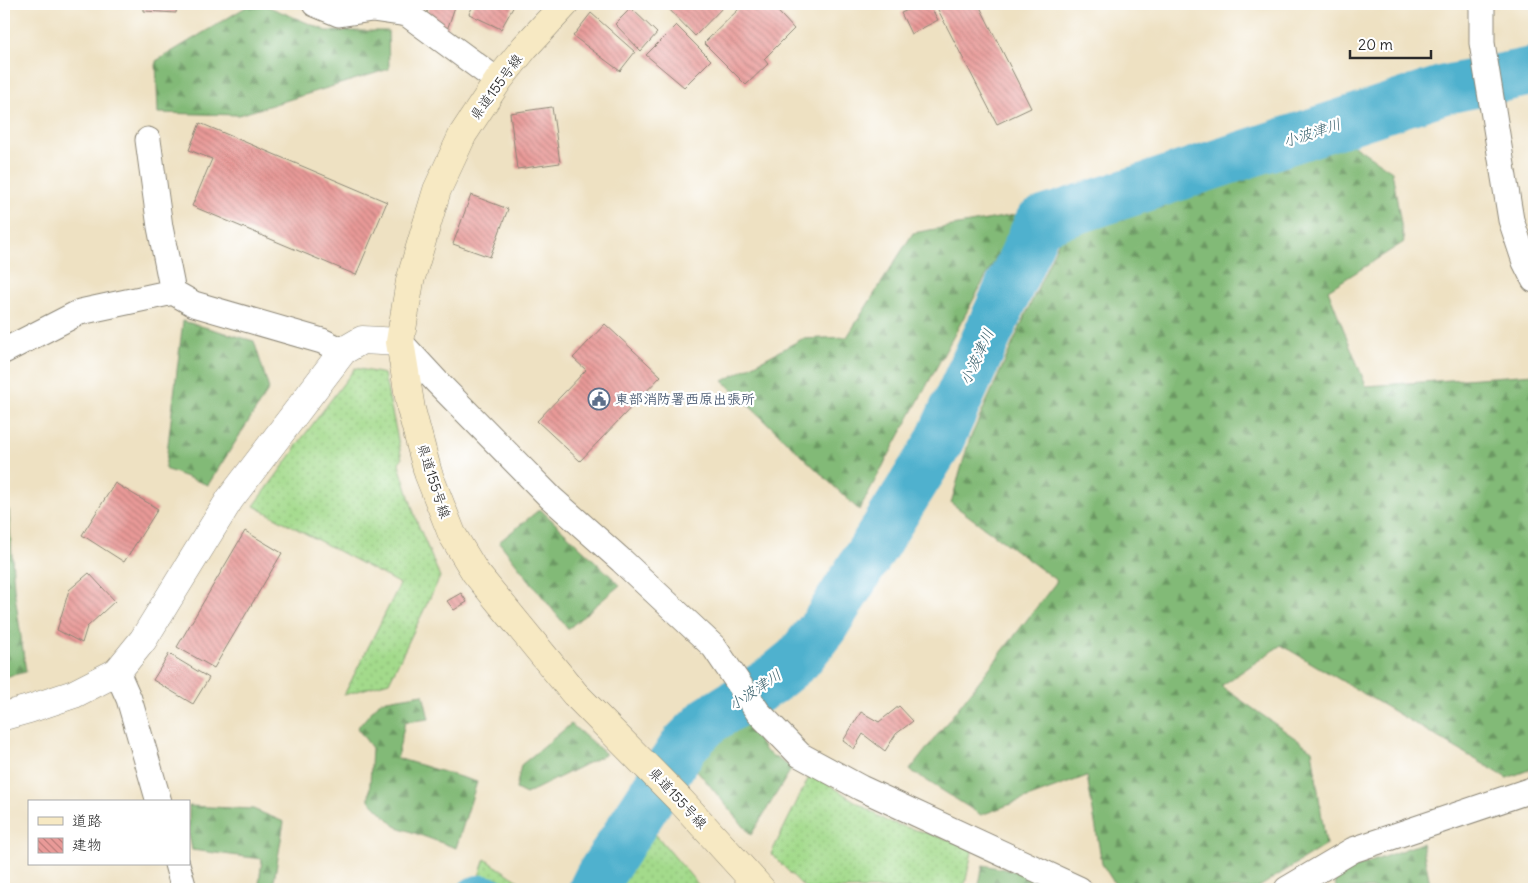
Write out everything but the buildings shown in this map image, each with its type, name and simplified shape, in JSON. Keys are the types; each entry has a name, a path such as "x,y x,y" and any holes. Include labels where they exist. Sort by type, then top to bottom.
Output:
{"main road":[{"name":"県道155号線","path":"565,4 498,81 463,134 437,190 410,281 400,342 411,408 428,473 456,541 475,572 570,687 680,800 760,889"}],"street":[{"path":"315,4 339,14 372,9 406,14 498,81"},
{"path":"1482,4 1482,43 1511,220 1525,262 1534,280"},
{"path":"148,140 160,227 173,292"},
{"path":"4,351 80,312 173,292 194,304 322,341 343,351"},
{"path":"4,716 29,710 74,694 117,672 143,640 230,499 343,351 362,340 400,342 550,498 622,561 714,647 758,712 800,755 861,788 1079,889"},
{"path":"117,672 129,699 157,800"},
{"path":"1287,889 1353,850 1534,789"},
{"path":"177,866 184,889"}],"green space":[{"path":"251,4 262,4 327,31 388,31 389,69 239,115 158,113 156,61"},
{"path":"1349,142 1392,171 1404,242 1328,290 1366,386 1534,374 1534,768 1507,778 1281,645 1221,686 1312,750 1326,845 1256,889 1118,889 1102,864 1087,776 981,815 910,770 1057,581 951,503 969,441 1065,227"},
{"path":"1020,214 859,510 723,381 802,339 847,337 913,233"},
{"path":"183,321 254,341 269,389 208,485 165,469"},
{"path":"355,368 384,374 402,459 399,462 400,468 417,522 440,577 389,682 344,695 400,584 254,506"},
{"path":"4,507 9,510 14,588 26,672 4,677"},
{"path":"540,509 620,585 568,629 499,542"},
{"path":"722,686 765,751 792,768 751,835 670,738"},
{"path":"423,694 429,719 405,722 397,758 477,782 456,848 395,826 369,800 372,748 357,728 381,701"},
{"path":"571,724 606,754 526,794 516,789 521,765"},
{"path":"811,773 886,821 973,847 964,889 806,889 771,854"},
{"path":"190,806 253,809 284,822 273,887 259,884 262,859 192,850 190,840"},
{"path":"634,809 702,889 586,889 583,878"},
{"path":"1422,843 1431,889 1337,889 1332,876"},
{"path":"485,859 531,889 474,889"},
{"path":"983,865 1024,873 1054,889 978,889"}],"waterway":[{"name":"小波津川","path":"593,889 685,744 709,720 771,681 798,659 824,626 938,444 1039,222 1443,90 1534,71"},
{"path":"460,889 473,880 479,879 493,881 514,889"}],"place":[{"name":"東部消防署西原出張所","path":"599,399"}]}
